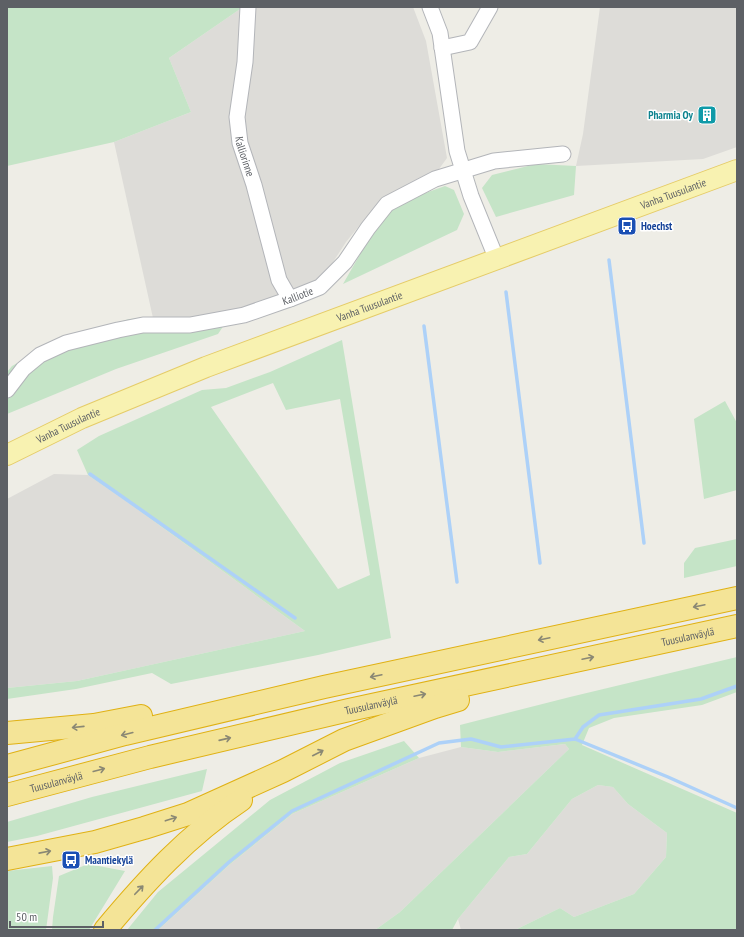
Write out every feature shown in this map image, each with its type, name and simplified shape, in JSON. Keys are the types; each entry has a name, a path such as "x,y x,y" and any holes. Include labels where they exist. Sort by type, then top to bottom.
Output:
{"highway":[{"path":"7,766 125,734 324,687 737,598"},
{"name":"Tuusulanväylä","path":"7,795 150,757 349,710 737,626"},
{"path":"7,859 96,842 188,814 283,771 344,740 435,706 484,693 563,664"},
{"path":"7,733 94,725 324,687"},
{"path":"105,930 163,865 197,834 238,802 283,771"}],"main road":[{"name":"Vanha Tuusulantie","path":"7,455 82,418 206,367 737,170"}],"street":[{"name":"Kalliorinne","path":"248,7 245,62 237,117 240,143 254,185 279,280 290,299"},
{"path":"430,7 440,33 457,151 471,196 497,260"},
{"path":"442,48 470,42 490,7"},
{"name":"Kalliotie","path":"7,390 23,369 40,355 66,343 143,325 190,325 244,315 320,287 345,262 368,228 387,204 435,179 494,161 563,154"}],"shaded area":[{"path":"243,7 413,7 426,41 447,158 439,169 400,189 372,210 346,242 324,276 303,289 248,309 193,320 153,318 114,142 191,112 169,58"},
{"path":"600,7 737,7 737,147 703,159 576,166 583,134"},
{"path":"54,474 88,475 305,631 77,681 7,688 7,499"},
{"path":"565,744 569,749 400,912 375,930 158,930 229,865 292,814 419,758 461,747 498,752"},
{"path":"598,785 613,787 628,804 667,833 666,857 634,894 574,917 560,908 515,930 461,930 458,919 509,857 527,854 572,799"}],"green space":[{"path":"7,7 243,7 169,58 191,112 114,142 7,166"},
{"path":"536,164 576,166 574,195 496,217 482,188 492,175"},
{"path":"445,186 454,190 464,214 457,230 343,284 382,216 403,201"},
{"path":"232,313 218,334 116,369 7,414 7,372 12,366 54,343 129,319 153,318 193,320"},
{"path":"342,340 391,638 318,655 171,684 152,673 76,689 7,699 7,688 77,681 305,631 88,475 77,450 99,436 202,390 226,388 270,372","holes":["273,383 286,410 340,399 370,575 338,589 211,407"]},
{"path":"725,401 737,423 737,490 704,499 694,419"},
{"path":"737,539 737,566 684,578 684,563 695,548"},
{"path":"737,657 737,692 702,705 614,718 589,728 582,745 737,813 737,930 515,930 560,908 574,917 634,894 666,857 667,833 628,804 613,787 598,785 572,799 527,854 509,857 458,919 452,930 375,930 400,912 569,749 565,744 498,752 461,747 460,725"},
{"path":"404,741 419,758 292,814 229,865 158,930 127,930 158,892 270,800 340,763"},
{"path":"207,769 202,791 37,836 7,842 7,822 92,797"},
{"path":"88,864 125,871 89,930 52,930 59,876"},
{"path":"52,866 53,878 46,930 7,930 7,871"}],"waterway":[{"path":"609,260 644,543"},
{"path":"506,292 540,563"},
{"path":"424,326 457,582"},
{"path":"90,474 295,618"},
{"path":"155,930 229,862 292,811 439,743 471,739 501,747 575,739 583,727 599,715 701,699 737,686"},
{"path":"575,739 668,777 737,808"}],"place":[{"name":"Pharmia Oy","path":"707,115"},
{"name":"Hoechst","path":"627,226"},
{"name":"Maantiekylä","path":"71,860"}]}
